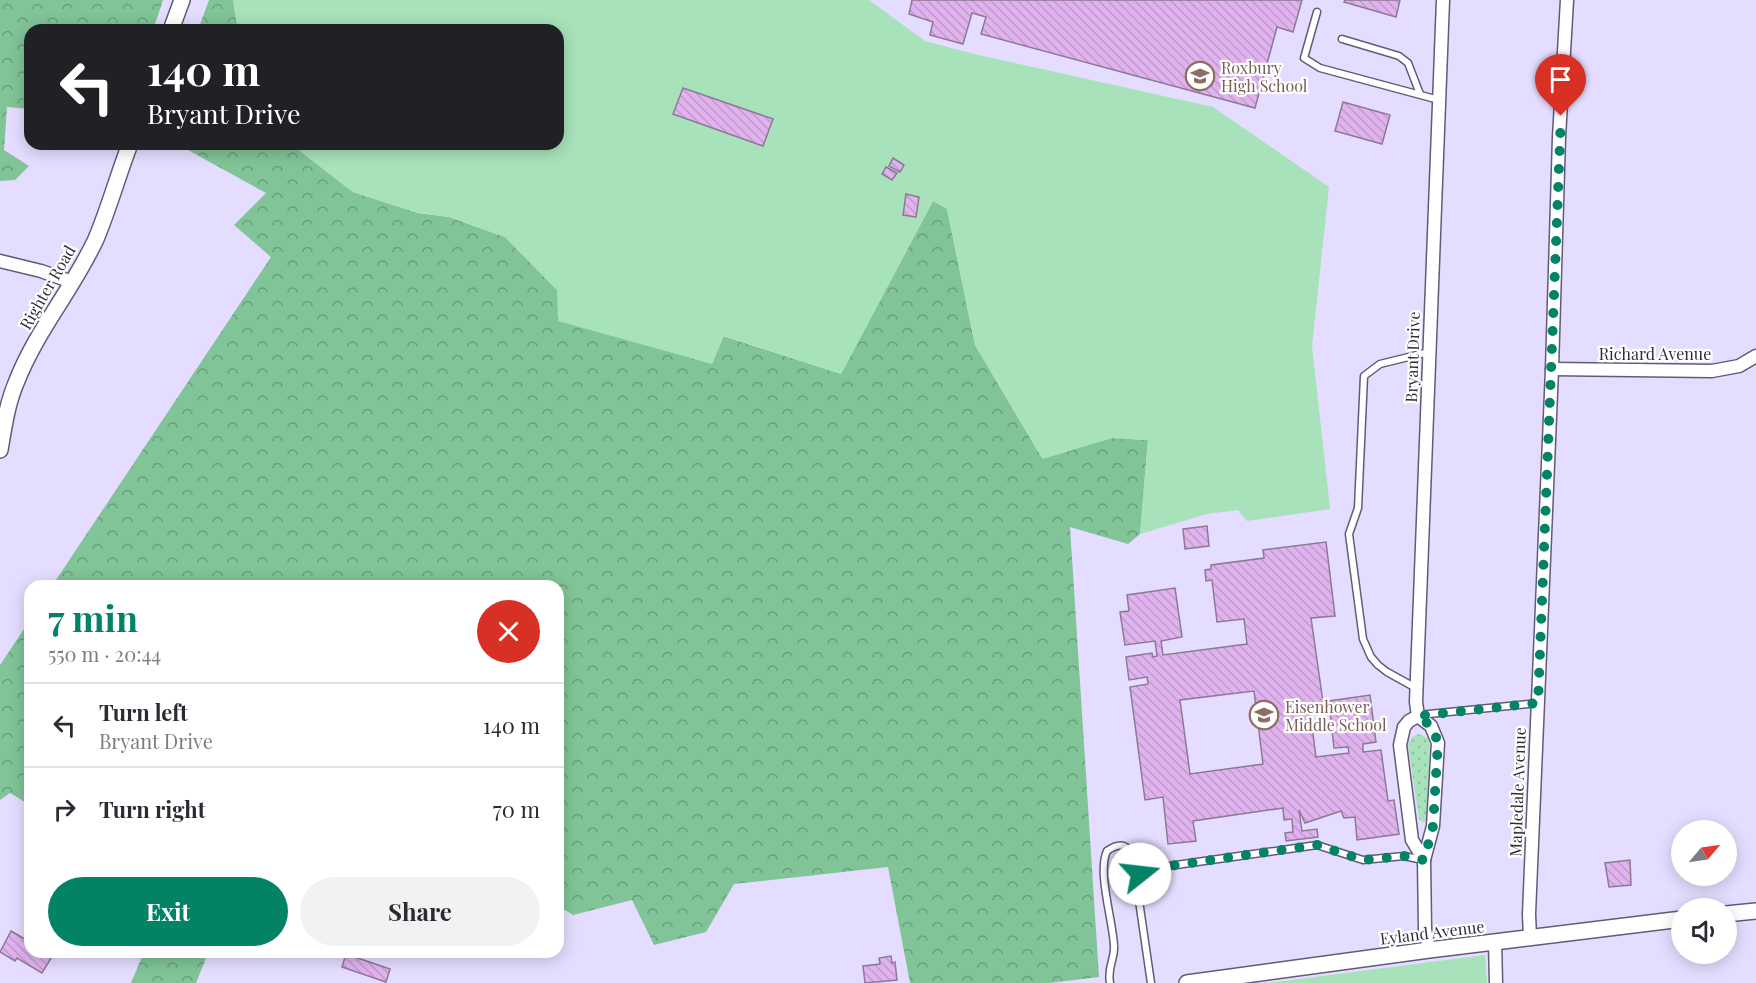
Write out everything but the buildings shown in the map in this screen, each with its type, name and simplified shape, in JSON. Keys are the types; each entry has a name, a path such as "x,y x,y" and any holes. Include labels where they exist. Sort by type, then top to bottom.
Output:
{"street":[{"path":"173,24 182,0"},
{"name":"Bryant Drive","path":"1418,716 1416,702 1443,0"},
{"name":"Mapledale Avenue","path":"1530,938 1529,914 1552,369 1559,137 1567,0"},
{"name":"Righter Road","path":"0,450 15,383 96,239 128,150"},
{"path":"0,261 72,282"},
{"name":"Richard Avenue","path":"1552,369 1712,371 1739,366 1756,356"},
{"path":"1424,860 1412,840 1400,745 1404,727 1418,716 1431,726 1438,742 1433,826 1424,860 1425,929 1429,950"},
{"path":"1737,913 1756,911"},
{"name":"Eyland Avenue","path":"1186,983 1671,920"},
{"path":"1495,942 1496,983"}],"lane":[{"path":"1317,12 1304,58 1320,68 1439,100"},
{"path":"1342,39 1399,56 1408,63 1420,94"},
{"path":"1417,688 1378,665 1365,646 1349,534 1358,508 1364,376 1380,364 1429,352"},
{"path":"1418,716 1538,703"},
{"path":"1110,983 1109,968 1114,947 1103,865 1107,851 1119,845 1128,847 1134,854 1140,874 1137,887 1151,983"},
{"path":"1140,874 1155,868 1317,845 1363,860 1404,856 1424,860"}],"green space":[{"path":"0,0 163,0 155,24 24,24 24,108 7,107 4,150 29,166 15,180 0,181"},
{"path":"209,0 233,0 237,24 200,24"},
{"path":"233,0 869,0 925,41 1213,107 1329,187 1312,346 1330,509 1247,521 1238,510 1207,514 1140,534 1148,440 1112,438 1043,459 975,345 947,209 933,201 841,374 724,336 712,364 558,321 557,290 505,237 449,217 418,213 353,192 299,150 564,150 564,24 237,24"},
{"path":"188,150 299,150 353,192 418,213 449,217 505,237 557,290 712,364 723,336 841,374 933,201 947,209 975,345 1042,458 1112,438 1148,440 1140,534 1128,544 1070,527 1099,977 1049,983 910,983 888,867 734,884 706,932 654,945 632,900 573,915 564,909 564,580 56,580 271,257 234,225 266,193"},
{"path":"24,629 24,801 10,793 0,800 0,665"},
{"path":"1418,734 1428,738 1430,746 1427,819 1423,823 1419,819 1408,745 1412,737"},
{"path":"1485,955 1487,983 1269,983"},
{"path":"141,958 206,958 196,983 131,983"}],"place":[{"name":"Roxbury High School","path":"1200,76"},
{"name":"Eisenhower Middle School","path":"1264,715"}],"route":[{"path":"1140,874 1155,868 1317,845 1363,860 1404,856 1424,860 1433,826 1438,742 1431,726 1418,716 1538,703 1561,116"}]}
